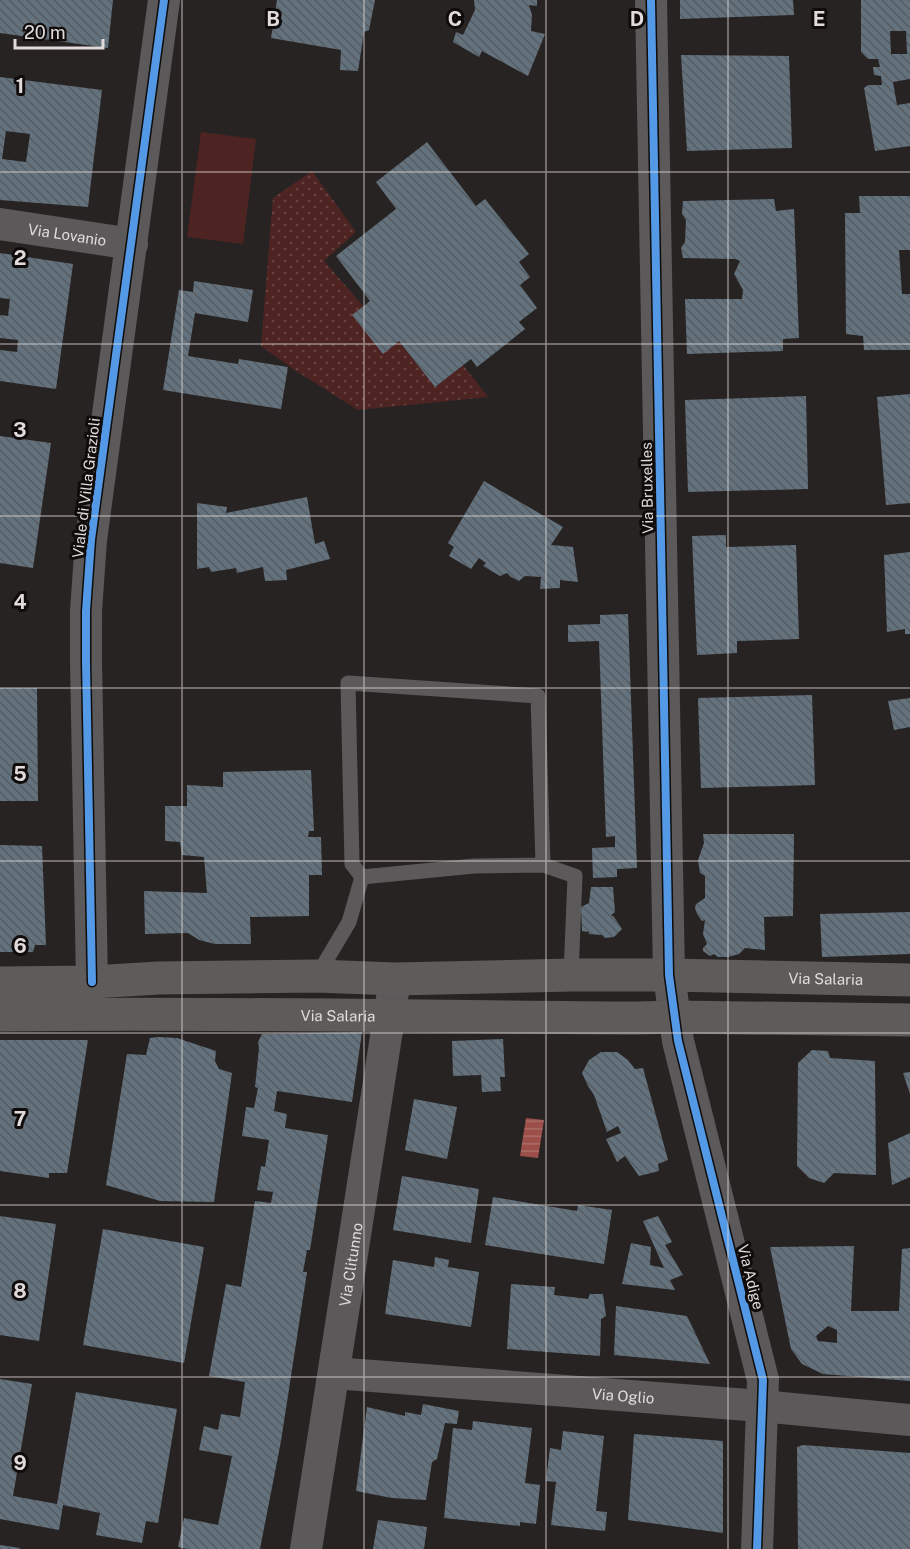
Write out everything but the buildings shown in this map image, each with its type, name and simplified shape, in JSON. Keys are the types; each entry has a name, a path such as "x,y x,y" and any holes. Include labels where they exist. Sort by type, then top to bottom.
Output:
{"main road":[{"name":"Via Salaria","path":"0,1015 92,998 159,978 316,976 395,979 669,975 910,980"},
{"name":"Via Salaria","path":"0,983 92,998 388,1017 910,1020"}],"street":[{"name":"Viale di Villa Grazioli","path":"92,998 86,611 91,540 164,0"},
{"name":"Via Bruxelles","path":"651,0 669,975"},
{"name":"Via Lovanio","path":"0,224 132,244"},
{"path":"669,975 674,1017"},
{"name":"Via Clitunno","path":"306,1549 395,979"},
{"name":"Via Adige","path":"674,1017 678,1041 763,1380 757,1549"},
{"name":"Via Oglio","path":"334,1373 762,1406 910,1420"}],"lane":[{"path":"362,877 351,864 348,683 538,696 543,865"},
{"path":"362,877 474,866 543,865 575,876 571,975"},
{"path":"316,976 349,922 362,877"}],"shaded area":[{"path":"201,132 256,139 243,244 187,237"},
{"path":"312,171 356,232 324,261 363,306 353,315 383,353 399,341 435,387 463,365 488,397 358,410 261,346 273,198"},
{"path":"526,1118 544,1120 538,1158 520,1156"}],"cycle path":[{"path":"92,982 86,662 86,611 91,540 164,0"},
{"path":"651,0 669,975 678,1041 763,1380 757,1549"}]}
